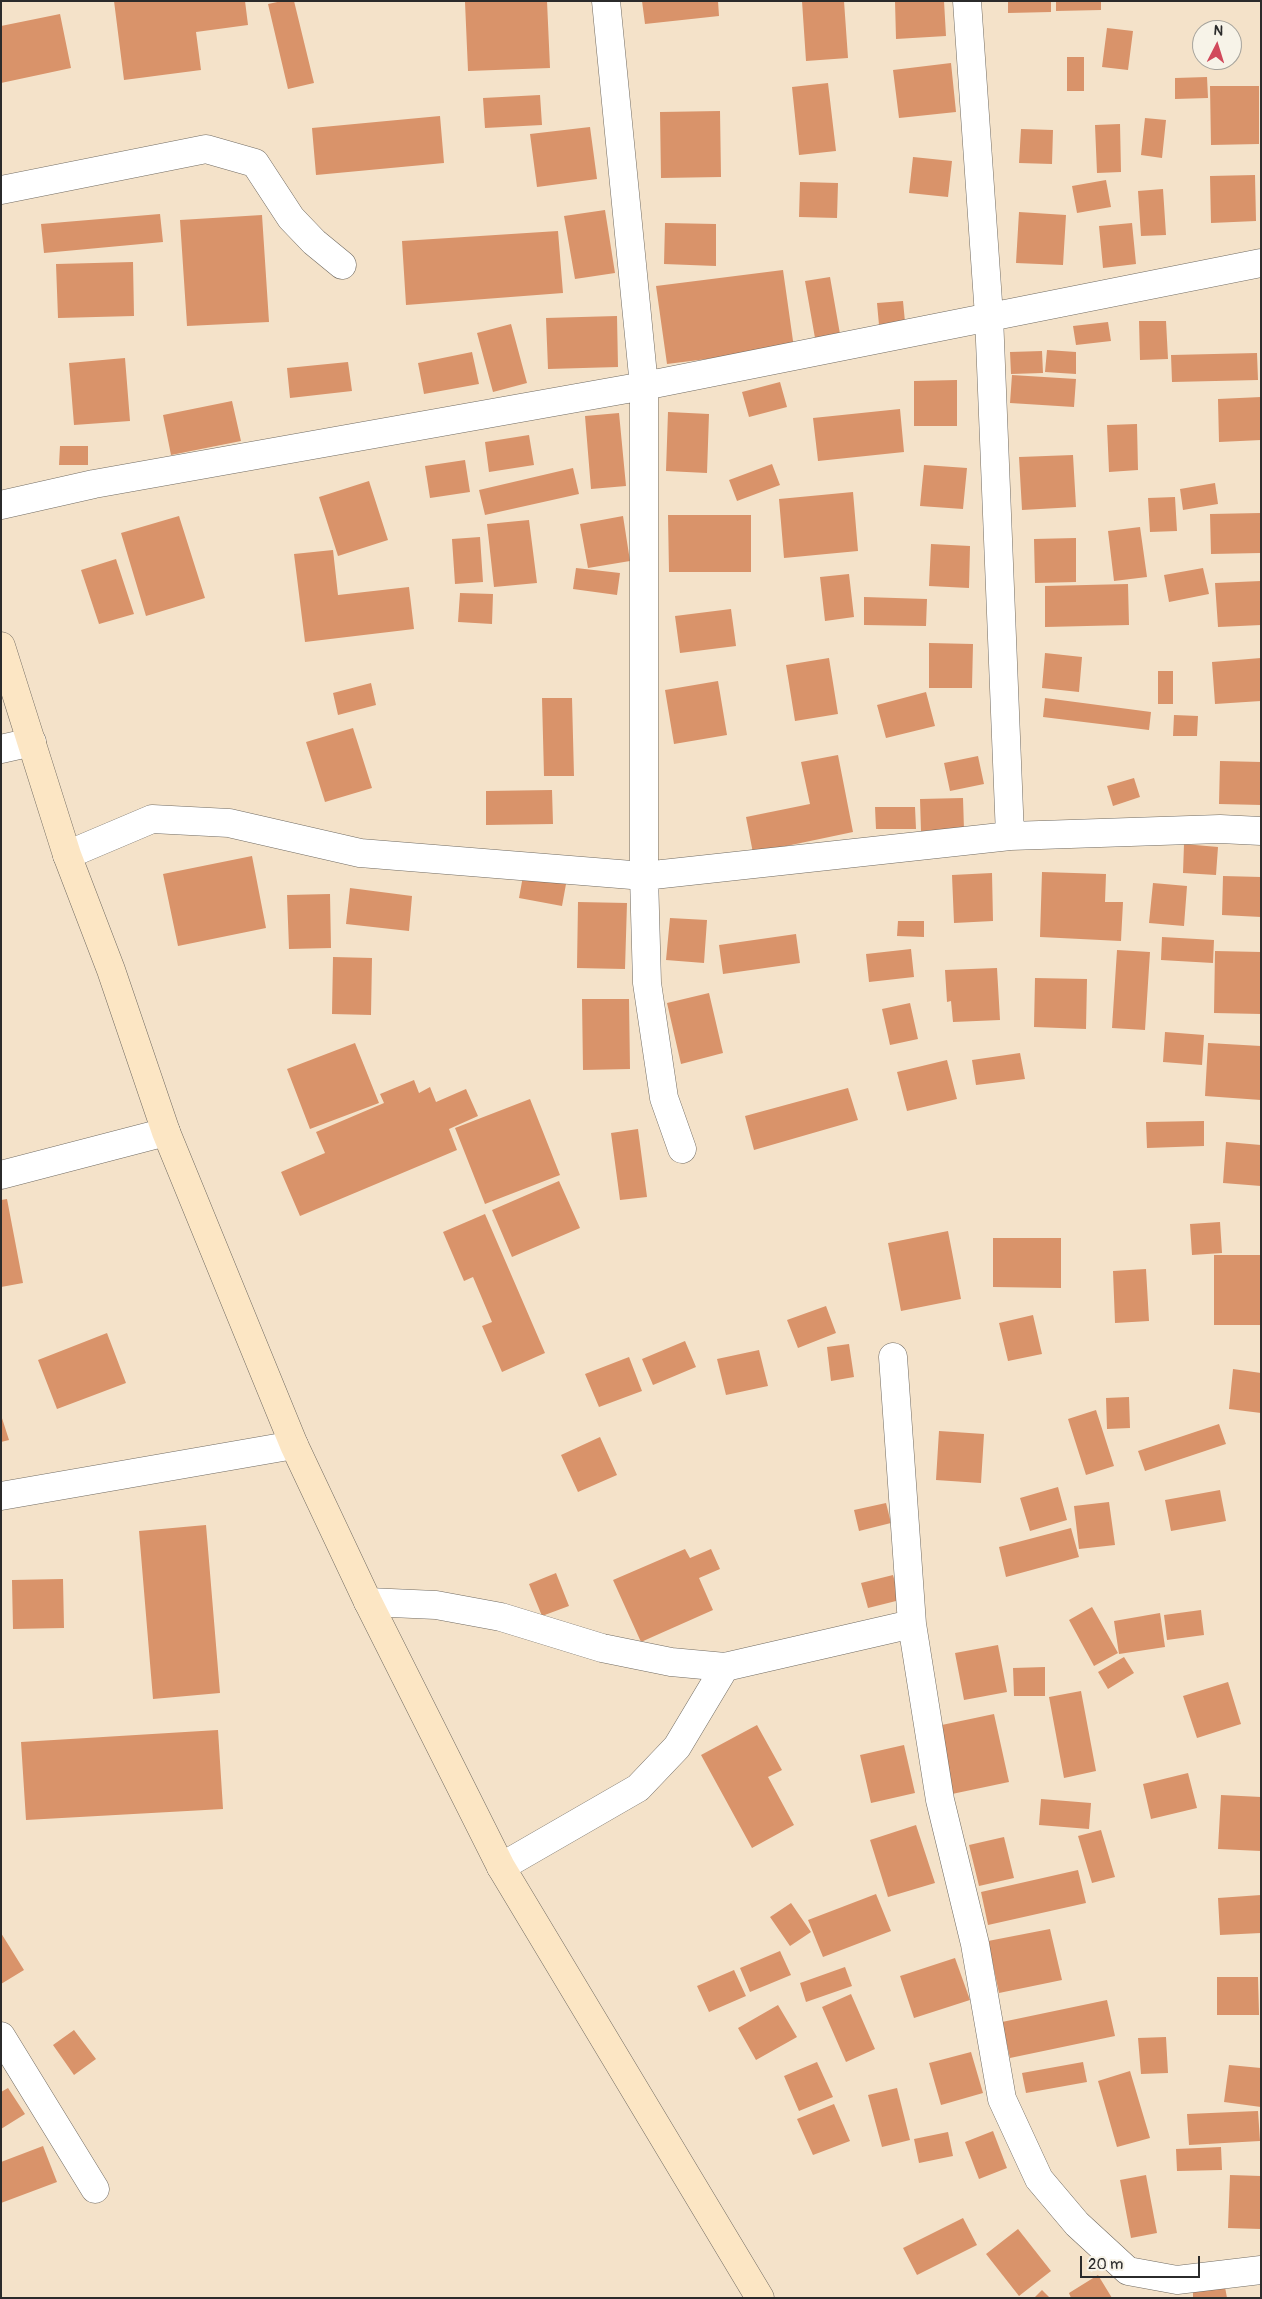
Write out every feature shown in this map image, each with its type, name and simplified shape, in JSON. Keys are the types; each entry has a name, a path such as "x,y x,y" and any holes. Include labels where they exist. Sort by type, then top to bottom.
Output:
{"main road":[{"path":"1,646 67,855 111,970 166,1132 294,1444 368,1602 501,1868 760,2298"}],"street":[{"path":"606,1 644,386 644,876 647,984 664,1098 682,1149"},
{"path":"967,1 989,316 1010,836"},
{"path":"1,190 206,149 255,164 291,218 314,242 342,265"},
{"path":"1,505 94,484 644,386 1261,263"},
{"path":"1,749 32,742"},
{"path":"67,855 152,818 229,823 360,853 644,876 1010,836 1220,829 1261,832"},
{"path":"1,1175 166,1132"},
{"path":"893,1357 912,1624 940,1800 975,1944 1002,2100 1039,2179 1077,2224 1128,2271 1177,2280 1261,2270"},
{"path":"1,1496 294,1444"},
{"path":"368,1602 436,1605 492,1615 602,1648 671,1662 725,1667 912,1624"},
{"path":"501,1868 638,1788 677,1747 725,1667"},
{"path":"1,2036 95,2189"}],"building":[{"path":"114,1 245,1 248,25 196,32 201,70 124,80"},
{"path":"294,1 314,83 288,89 268,4"},
{"path":"547,1 550,68 468,71 465,2"},
{"path":"642,1 718,1 719,16 645,24"},
{"path":"802,1 844,1 848,58 806,61"},
{"path":"895,1 944,1 946,36 896,39"},
{"path":"1008,1 1051,1 1051,12 1008,13"},
{"path":"1056,1 1101,1 1101,10 1056,11"},
{"path":"60,14 71,68 1,83 1,26"},
{"path":"1107,28 1133,31 1128,70 1102,67"},
{"path":"1067,57 1084,57 1084,91 1067,91"},
{"path":"951,63 956,112 899,118 893,70"},
{"path":"1207,77 1208,98 1175,99 1175,78"},
{"path":"828,83 836,151 799,155 792,87"},
{"path":"1210,86 1259,86 1259,144 1211,145"},
{"path":"540,95 542,125 485,128 483,98"},
{"path":"720,111 721,177 661,178 660,112"},
{"path":"440,116 444,163 316,175 312,128"},
{"path":"1145,118 1166,120 1162,158 1141,155"},
{"path":"1120,124 1121,172 1097,173 1095,125"},
{"path":"590,127 597,179 537,187 530,134"},
{"path":"1021,129 1053,130 1052,164 1019,163"},
{"path":"913,157 952,161 948,197 909,193"},
{"path":"1255,175 1256,221 1211,223 1210,176"},
{"path":"1106,180 1111,207 1077,213 1072,186"},
{"path":"800,182 838,183 837,218 799,217"},
{"path":"1163,189 1166,235 1141,236 1138,191"},
{"path":"605,210 615,273 575,279 564,216"},
{"path":"1019,212 1066,215 1063,265 1016,263"},
{"path":"160,214 163,242 44,253 41,224"},
{"path":"262,215 269,322 187,326 180,220"},
{"path":"665,223 716,224 716,266 664,264"},
{"path":"1132,223 1136,264 1103,268 1099,226"},
{"path":"558,231 563,293 406,305 402,241"},
{"path":"133,262 134,316 58,318 56,264"},
{"path":"783,270 794,348 667,364 656,286"},
{"path":"830,277 840,334 815,338 805,281"},
{"path":"903,301 905,322 879,325 877,303"},
{"path":"617,316 618,367 548,369 546,318"},
{"path":"1139,321 1166,321 1168,359 1140,360"},
{"path":"1108,322 1111,341 1076,345 1073,326"},
{"path":"511,324 527,383 493,392 477,333"},
{"path":"1047,350 1076,352 1076,374 1045,372"},
{"path":"1042,351 1043,373 1011,374 1010,352"},
{"path":"472,352 479,384 424,394 418,363"},
{"path":"1257,353 1258,380 1172,382 1171,355"},
{"path":"125,358 130,421 74,425 69,363"},
{"path":"348,362 352,391 290,398 287,368"},
{"path":"1012,375 1076,379 1074,407 1010,403"},
{"path":"957,380 957,426 914,426 914,381"},
{"path":"780,382 787,407 749,417 742,392"},
{"path":"1261,397 1261,440 1219,442 1218,399"},
{"path":"232,401 241,441 171,455 163,415"},
{"path":"900,409 904,452 818,461 813,418"},
{"path":"668,412 709,414 707,473 666,471"},
{"path":"619,413 626,486 591,489 585,416"},
{"path":"1137,424 1138,470 1109,472 1107,425"},
{"path":"529,435 534,465 489,472 485,442"},
{"path":"60,446 88,446 88,465 59,465"},
{"path":"1073,455 1076,507 1022,510 1019,457"},
{"path":"465,460 470,492 430,498 425,466"},
{"path":"772,464 780,485 737,501 729,480"},
{"path":"924,465 967,468 963,509 920,506"},
{"path":"573,468 579,494 485,515 479,490"},
{"path":"369,481 388,540 338,556 319,497"},
{"path":"1215,483 1218,504 1183,510 1180,489"},
{"path":"853,492 858,551 784,558 779,499"},
{"path":"1175,497 1177,531 1150,532 1148,498"},
{"path":"1261,513 1261,553 1211,554 1210,514"},
{"path":"668,515 751,515 751,572 669,572"},
{"path":"179,516 205,598 146,616 121,533"},
{"path":"623,516 630,561 588,568 580,524"},
{"path":"529,520 537,583 494,587 487,524"},
{"path":"1140,527 1147,577 1114,581 1108,531"},
{"path":"480,537 483,582 455,584 452,539"},
{"path":"1076,538 1076,582 1035,583 1034,539"},
{"path":"931,544 970,546 969,588 929,586"},
{"path":"333,550 338,595 409,587 414,629 305,642 294,554"},
{"path":"116,559 134,614 99,624 81,570"},
{"path":"576,568 620,573 617,595 573,589"},
{"path":"1203,568 1209,594 1169,602 1164,575"},
{"path":"849,574 854,617 825,621 820,577"},
{"path":"1261,581 1261,625 1218,627 1215,583"},
{"path":"1128,584 1129,625 1045,627 1045,586"},
{"path":"460,593 493,594 492,624 458,622"},
{"path":"864,597 927,599 926,626 864,625"},
{"path":"731,609 736,646 680,653 675,616"},
{"path":"929,643 973,644 972,688 929,688"},
{"path":"1045,653 1082,657 1079,692 1042,688"},
{"path":"829,658 838,714 795,721 786,665"},
{"path":"1261,658 1261,701 1215,704 1212,662"},
{"path":"1158,671 1173,671 1173,704 1158,704"},
{"path":"718,681 727,735 674,744 665,690"},
{"path":"371,683 376,705 338,715 333,693"},
{"path":"926,692 935,726 886,738 877,705"},
{"path":"542,698 572,698 574,776 544,776"},
{"path":"1045,698 1151,712 1149,730 1043,717"},
{"path":"1174,715 1198,716 1197,736 1173,736"},
{"path":"353,728 372,788 325,802 306,742"},
{"path":"838,755 853,832 753,853 746,817 810,804 801,762"},
{"path":"978,756 984,784 950,791 944,763"},
{"path":"1220,761 1261,762 1261,805 1219,804"},
{"path":"1134,778 1140,797 1113,806 1107,786"},
{"path":"552,790 553,824 486,825 486,791"},
{"path":"963,798 964,830 921,831 920,799"},
{"path":"875,807 915,807 916,829 876,829"},
{"path":"1184,844 1218,847 1216,875 1183,873"},
{"path":"252,856 266,928 178,946 163,874"},
{"path":"1042,872 1106,874 1105,902 1123,902 1121,941 1040,937"},
{"path":"992,873 993,921 954,923 952,875"},
{"path":"523,876 566,884 562,906 519,898"},
{"path":"1223,876 1261,877 1261,917 1222,915"},
{"path":"1153,883 1187,886 1184,926 1149,923"},
{"path":"350,888 412,896 409,931 346,924"},
{"path":"330,894 331,948 289,949 287,895"},
{"path":"578,902 627,903 625,969 577,968"},
{"path":"670,918 707,920 704,963 666,960"},
{"path":"898,921 924,921 924,937 897,936"},
{"path":"796,934 800,963 723,974 719,945"},
{"path":"1162,937 1214,940 1213,963 1161,960"},
{"path":"911,949 914,977 869,982 866,954"},
{"path":"1117,950 1150,952 1145,1030 1112,1028"},
{"path":"1215,951 1261,952 1261,1014 1214,1013"},
{"path":"333,957 372,958 371,1015 332,1014"},
{"path":"997,968 1000,1020 953,1022 951,1001 947,1002 945,970"},
{"path":"1035,978 1087,979 1086,1029 1034,1027"},
{"path":"709,993 723,1053 681,1064 667,1003"},
{"path":"582,999 629,999 630,1069 583,1070"},
{"path":"910,1003 918,1039 890,1045 882,1009"},
{"path":"1165,1032 1204,1035 1202,1065 1163,1062"},
{"path":"355,1043 379,1103 310,1129 287,1069"},
{"path":"1208,1043 1261,1046 1261,1100 1205,1096"},
{"path":"1020,1053 1025,1079 976,1085 972,1060"},
{"path":"947,1060 957,1099 907,1111 897,1072"},
{"path":"414,1080 419,1093 430,1087 436,1102 466,1089 478,1116 449,1129 457,1150 300,1216 281,1172 325,1153 316,1132 384,1103 380,1094"},
{"path":"848,1088 858,1120 754,1150 745,1116"},
{"path":"530,1099 560,1175 485,1204 455,1128"},
{"path":"1204,1121 1204,1146 1147,1148 1146,1122"},
{"path":"638,1129 647,1197 620,1200 611,1133"},
{"path":"1226,1142 1261,1145 1261,1186 1223,1183"},
{"path":"559,1181 580,1228 512,1257 492,1210"},
{"path":"7,1199 23,1283 1,1287 1,1200"},
{"path":"485,1214 545,1353 502,1372 482,1326 492,1322 473,1277 464,1281 443,1232"},
{"path":"1220,1222 1222,1253 1192,1255 1190,1224"},
{"path":"948,1231 961,1299 901,1311 888,1243"},
{"path":"993,1238 1061,1238 1061,1288 993,1287"},
{"path":"1214,1255 1261,1255 1261,1325 1214,1325"},
{"path":"1146,1269 1149,1321 1115,1323 1113,1271"},
{"path":"826,1306 836,1333 798,1348 787,1320"},
{"path":"1033,1315 1042,1354 1008,1361 999,1323"},
{"path":"107,1333 126,1383 57,1409 38,1360"},
{"path":"685,1341 696,1367 653,1385 642,1359"},
{"path":"849,1344 854,1377 831,1381 827,1347"},
{"path":"759,1350 768,1386 726,1395 717,1359"},
{"path":"629,1357 642,1391 599,1407 585,1374"},
{"path":"1233,1369 1261,1373 1261,1413 1229,1409"},
{"path":"1129,1397 1130,1428 1107,1429 1106,1398"},
{"path":"1096,1410 1114,1466 1086,1475 1068,1419"},
{"path":"1,1415 9,1440 1,1442"},
{"path":"1219,1424 1226,1444 1145,1471 1138,1451"},
{"path":"939,1431 984,1434 981,1483 936,1480"},
{"path":"600,1437 617,1475 578,1492 561,1455"},
{"path":"1058,1487 1067,1520 1030,1531 1020,1498"},
{"path":"1220,1490 1226,1521 1171,1531 1165,1500"},
{"path":"1109,1502 1115,1545 1079,1549 1074,1506"},
{"path":"886,1503 891,1523 859,1531 854,1510"},
{"path":"206,1525 220,1693 153,1699 139,1531"},
{"path":"1071,1528 1079,1557 1006,1577 999,1547"},
{"path":"685,1549 690,1558 711,1549 720,1569 699,1578 713,1610 641,1642 613,1580"},
{"path":"556,1573 569,1606 542,1616 529,1584"},
{"path":"893,1575 900,1600 868,1608 861,1583"},
{"path":"63,1579 64,1628 13,1629 12,1580"},
{"path":"1092,1607 1118,1653 1094,1666 1069,1620"},
{"path":"1201,1610 1204,1635 1167,1640 1164,1615"},
{"path":"1160,1613 1165,1647 1119,1654 1114,1621"},
{"path":"998,1645 1007,1692 964,1700 955,1653"},
{"path":"1124,1657 1134,1673 1108,1689 1098,1672"},
{"path":"1045,1667 1045,1696 1014,1696 1013,1668"},
{"path":"1228,1682 1241,1724 1197,1738 1183,1696"},
{"path":"1081,1691 1096,1771 1064,1778 1049,1697"},
{"path":"994,1714 1009,1782 952,1794 937,1726"},
{"path":"757,1725 782,1770 768,1777 794,1825 752,1848 701,1755"},
{"path":"218,1730 223,1809 26,1820 21,1742"},
{"path":"904,1745 915,1793 871,1803 860,1755"},
{"path":"1188,1773 1197,1808 1151,1819 1143,1784"},
{"path":"1221,1795 1261,1797 1261,1851 1218,1849"},
{"path":"1041,1799 1091,1803 1089,1829 1039,1825"},
{"path":"916,1825 935,1883 888,1897 870,1840"},
{"path":"1101,1830 1115,1877 1092,1883 1078,1836"},
{"path":"1004,1837 1014,1878 979,1886 969,1845"},
{"path":"1078,1870 1086,1903 988,1925 981,1892"},
{"path":"876,1894 891,1931 823,1957 808,1920"},
{"path":"1261,1895 1261,1933 1220,1935 1218,1898"},
{"path":"791,1903 811,1932 790,1946 770,1917"},
{"path":"1050,1929 1062,1980 999,1993 988,1941"},
{"path":"1,1933 24,1970 1,1984"},
{"path":"780,1951 791,1975 750,1992 740,1968"},
{"path":"955,1958 970,2000 914,2018 900,1976"},
{"path":"845,1967 852,1986 806,2002 800,1983"},
{"path":"734,1970 746,1996 709,2012 697,1986"},
{"path":"1217,1977 1258,1977 1259,2015 1217,2015"},
{"path":"851,1994 875,2049 846,2062 822,2007"},
{"path":"1107,2000 1115,2036 1010,2058 1002,2022"},
{"path":"778,2005 797,2037 756,2060 738,2028"},
{"path":"74,2030 96,2059 74,2075 53,2045"},
{"path":"1166,2037 1168,2073 1141,2074 1138,2038"},
{"path":"971,2052 983,2093 941,2105 929,2063"},
{"path":"817,2062 833,2097 799,2111 784,2076"},
{"path":"1083,2062 1087,2082 1026,2093 1022,2073"},
{"path":"1229,2065 1261,2068 1261,2107 1224,2102"},
{"path":"1130,2071 1150,2138 1117,2147 1098,2081"},
{"path":"8,2088 25,2114 1,2129 1,2092"},
{"path":"897,2088 910,2140 882,2147 868,2095"},
{"path":"834,2104 850,2141 813,2155 797,2119"},
{"path":"1258,2111 1260,2141 1189,2145 1187,2114"},
{"path":"993,2131 1007,2168 979,2179 965,2142"},
{"path":"948,2132 953,2156 919,2163 914,2139"},
{"path":"43,2146 57,2182 1,2203 1,2162"},
{"path":"1221,2147 1222,2170 1177,2171 1176,2149"},
{"path":"1146,2175 1157,2233 1131,2238 1120,2180"},
{"path":"1230,2175 1261,2176 1261,2229 1228,2228"},
{"path":"963,2218 977,2245 917,2275 903,2248"},
{"path":"1018,2229 1051,2271 1019,2296 986,2254"},
{"path":"1098,2275 1112,2298 1071,2298 1069,2293"},
{"path":"1225,2287 1227,2298 1193,2298 1193,2292"},
{"path":"1042,2290 1050,2298 1034,2298"}]}
